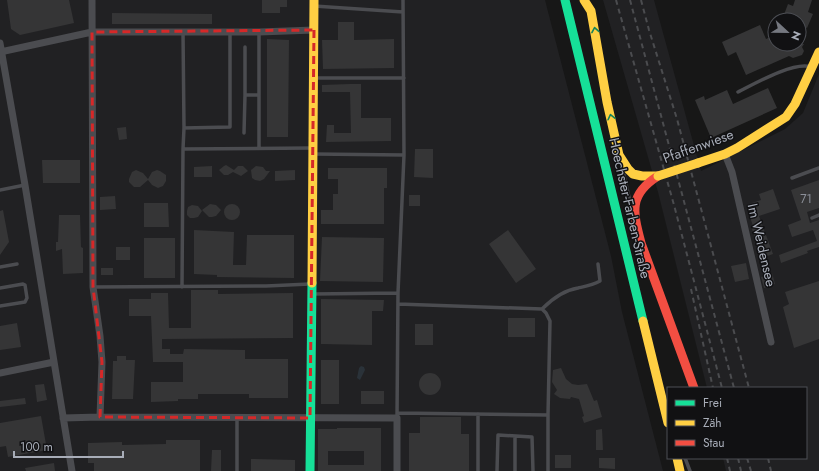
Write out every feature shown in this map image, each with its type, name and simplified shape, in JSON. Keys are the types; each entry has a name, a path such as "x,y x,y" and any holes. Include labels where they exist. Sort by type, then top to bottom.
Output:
{"main road":[{"name":"Hoechster-Farben-Straße","path":"565,0 666,412"},
{"path":"584,0 591,11 607,102 619,154 631,172 647,179 635,199 634,219 641,243 694,387"},
{"path":"310,471 314,3"},
{"name":"Pfaffenwiese","path":"647,179 725,154 786,117 795,104 819,52"},
{"path":"677,459 679,470"},
{"path":"679,470 682,459"}],"street":[{"path":"92,0 93,287 102,362 100,417"},
{"path":"1,52 92,32 259,32 314,30"},
{"path":"0,43 72,471"},
{"name":"Im Weidensee","path":"725,154 732,172 771,342"},
{"path":"0,373 54,362"},
{"path":"63,418 310,418 398,416 397,471"}],"lane":[{"path":"403,0 404,155 398,294 398,416 478,414 548,415"},
{"path":"314,3 403,12"},
{"path":"182,287 184,128 183,32"},
{"path":"184,128 230,127 230,32"},
{"path":"259,32 259,148"},
{"path":"244,133 245,47"},
{"path":"738,92 786,70 806,65 812,67"},
{"path":"313,78 404,78"},
{"path":"245,95 259,94"},
{"path":"183,149 259,148 404,155"},
{"path":"619,154 634,219"},
{"path":"792,178 819,168"},
{"path":"0,190 25,185"},
{"path":"812,218 819,216"},
{"path":"0,268 17,264"},
{"path":"398,304 542,309 559,295 600,281 598,264"},
{"path":"0,288 23,284 25,285 28,298 25,302 0,306"},
{"path":"93,287 266,286 312,284"},
{"path":"311,294 398,294"},
{"path":"542,309 550,321 548,471"},
{"path":"478,414 478,471"},
{"path":"237,418 237,471"},
{"path":"497,471 498,436 532,437 533,471"},
{"path":"515,436 515,471"},
{"path":"685,459 690,471"}],"highlighted area":[{"path":"314,30 310,418 100,417 102,362 93,287 92,32"}],"shaded area":[{"path":"0,0 545,0 611,256 622,312 663,471 0,471"},
{"path":"603,0 654,0 701,171 785,129 803,113 819,74 819,471 726,471 723,459 807,459 807,387 707,387 658,192"},
{"path":"361,366 364,367 365,370 360,380 357,378 359,368"}],"building":[{"path":"7,0 69,0 74,23 20,35 11,29"},
{"path":"262,0 287,0 287,7 280,7 280,13 262,13"},
{"path":"795,0 812,0 808,12 813,14 807,28 807,12 785,12 788,4 793,6"},
{"path":"112,13 212,14 212,24 112,24"},
{"path":"338,22 354,22 354,40 394,39 394,68 323,69 322,40 338,40"},
{"path":"760,25 767,39 767,52 804,52 802,55 793,58 789,56 746,75 736,52 728,56 722,42"},
{"path":"267,39 289,40 288,137 267,137"},
{"path":"361,84 361,118 391,118 391,141 326,142 327,125 334,125 334,133 351,133 350,92 322,92 322,85"},
{"path":"768,88 777,108 711,138 695,100 704,96 705,100 727,90 733,104"},
{"path":"126,127 127,139 119,140 117,128"},
{"path":"415,149 433,149 433,178 414,177"},
{"path":"42,160 80,160 80,183 43,183"},
{"path":"226,165 234,170 238,166 243,166 248,171 241,176 233,172 228,175 224,175 219,170"},
{"path":"212,166 212,177 194,177 194,167"},
{"path":"256,166 263,167 266,171 270,171 264,179 260,181 252,178 251,170"},
{"path":"328,168 387,168 387,188 384,188 384,224 321,224 321,210 333,210 333,194 338,194 338,179 328,179"},
{"path":"136,170 143,173 148,179 152,172 157,170 160,171 166,175 166,181 163,186 158,188 152,185 148,180 140,187 134,187 129,182 129,179 132,172"},
{"path":"295,170 295,180 275,181 275,171"},
{"path":"819,180 819,208 807,212 810,223 819,220 819,247 807,251 808,253 781,263 779,255 817,241 813,230 792,237 788,225 801,220 791,190"},
{"path":"773,189 780,209 759,216 773,254 762,258 751,226 753,226 746,205 761,200 759,194"},
{"path":"409,195 420,195 420,206 409,206"},
{"path":"115,196 116,209 100,210 100,197"},
{"path":"144,203 168,203 169,227 144,227"},
{"path":"210,204 216,205 221,210 216,216 209,217 202,210"},
{"path":"232,204 239,209 240,212 235,219 232,220 225,215 224,212 229,205"},
{"path":"192,205 198,206 202,211 198,217 190,218 187,215 188,207"},
{"path":"3,210 9,242 0,255 0,211"},
{"path":"59,215 80,215 81,247 83,248 83,273 63,274 62,249 56,251 56,242 58,242"},
{"path":"194,230 234,232 233,265 246,265 247,235 294,235 294,278 217,277 217,275 194,274"},
{"path":"508,230 536,269 516,283 489,244"},
{"path":"322,237 384,238 383,282 320,281"},
{"path":"144,238 175,238 175,278 144,278"},
{"path":"116,247 130,247 130,260 116,260"},
{"path":"746,263 749,279 735,282 731,266"},
{"path":"101,268 113,268 113,275 101,275"},
{"path":"772,273 775,284 764,288 761,277"},
{"path":"819,281 819,339 794,348 783,307 789,304 785,292"},
{"path":"191,290 218,290 218,294 293,293 293,338 162,339 162,349 170,349 170,354 183,354 184,349 245,350 245,359 288,359 288,398 249,398 249,394 198,394 198,399 178,399 178,401 151,402 151,382 183,382 183,362 153,362 151,316 129,316 129,299 151,299 151,293 168,293 169,328 191,328"},
{"path":"321,299 384,300 383,311 372,311 372,345 321,344"},
{"path":"508,318 535,318 535,337 508,337"},
{"path":"17,323 21,347 0,350 0,326"},
{"path":"415,324 433,324 433,345 415,345"},
{"path":"117,356 126,356 126,360 135,360 133,399 112,399 113,361 117,361"},
{"path":"321,360 339,360 339,404 321,404"},
{"path":"561,368 566,379 572,384 587,384 594,401 597,400 602,417 584,423 582,417 584,416 579,399 571,397 570,399 560,398 554,394 557,390 552,382 553,370"},
{"path":"430,373 434,374 440,380 440,388 434,394 430,395 426,394 420,388 419,384 420,380 426,374"},
{"path":"44,384 47,400 37,402 35,385"},
{"path":"361,391 384,391 384,404 361,404"},
{"path":"25,398 26,404 0,407 0,401"},
{"path":"41,416 47,450 8,457 6,446 0,447 0,423"},
{"path":"420,417 461,417 461,434 469,434 469,471 409,471 409,433 420,433"},
{"path":"381,428 381,471 318,471 318,429","holes":["328,451 364,451 364,465 328,465"]},
{"path":"602,429 603,450 596,450 596,430"},
{"path":"166,440 200,440 200,471 94,471 94,463 88,463 88,443 122,442 122,445 166,444"},
{"path":"212,450 221,450 221,471 211,471"},
{"path":"555,455 571,455 571,468 555,468"},
{"path":"599,458 615,458 615,469 599,468"},
{"path":"251,459 295,460 295,471 251,471"},
{"path":"54,463 55,471 26,471 25,468"}],"railway":[{"path":"616,0 674,205 722,387"},
{"path":"630,0 734,387"},
{"path":"641,0 677,119 749,387"},
{"path":"691,289 713,387"},
{"path":"727,459 730,471"},
{"path":"738,459 741,471"},
{"path":"747,459 751,471"},
{"path":"768,459 771,471"}],"traffic: fast":[{"path":"565,0 643,321"},
{"path":"310,471 312,283"}],"traffic: slow":[{"path":"312,283 314,0"},
{"path":"584,0 591,11 607,102 619,155 633,174 642,176 657,176"},
{"path":"698,163 725,154 737,148 786,117 795,104 819,52"},
{"path":"658,176 698,163"},
{"path":"643,321 667,419"},
{"path":"677,459 680,471"}],"traffic: jam":[{"path":"658,176 648,183 637,197 635,205 636,222 641,243 694,387"}]}
